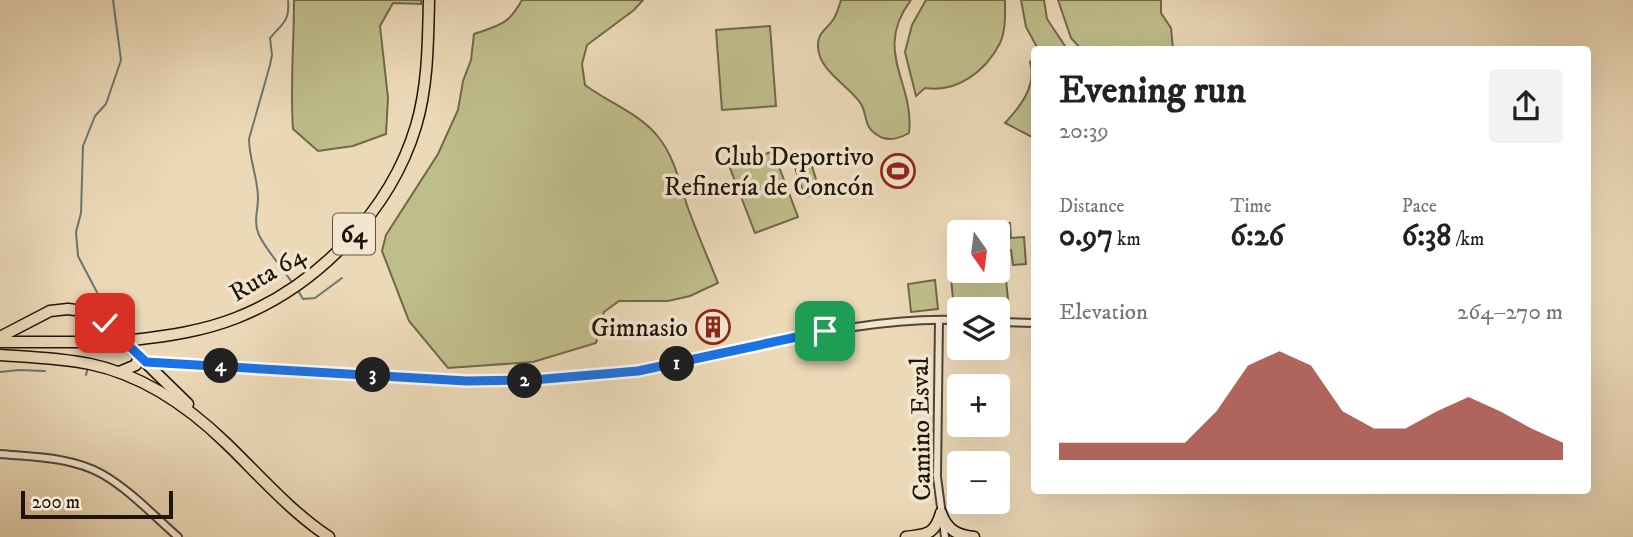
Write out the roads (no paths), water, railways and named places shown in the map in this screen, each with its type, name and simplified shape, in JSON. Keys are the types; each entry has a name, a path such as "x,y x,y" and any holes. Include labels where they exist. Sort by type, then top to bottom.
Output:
{"main road":[{"name":"Ruta 64","path":"0,341 112,342 202,328 250,312 302,280 354,234 392,181 407,151 416,127 426,74 429,0"},
{"path":"0,341 50,311 76,309 97,317 143,359 283,500 329,537"},
{"path":"0,355 78,362 118,372 170,397 214,432"},
{"path":"118,372 143,359"},
{"path":"906,537 932,531 940,513"},
{"path":"940,513 953,531 974,537"}],"street":[{"name":"Camino Esval","path":"939,320 937,477 945,537"},
{"path":"143,359 467,381 544,380 638,371 825,331 947,320"},
{"path":"1010,322 1031,323"},
{"path":"0,454 63,461 95,471 125,491 178,537"}],"waterway":[{"path":"103,311 101,300 78,256 76,232 81,213 83,146 95,116 106,104 121,60 113,0"},
{"path":"288,0 287,17 270,38 270,65 249,139 258,191 257,230 293,284"},
{"path":"297,289 303,299 315,298 342,278"},
{"path":"86,375 88,367"},
{"path":"0,372 45,371"}],"place":[{"name":"Club Deportivo Refinería de Concón","path":"898,171"},
{"name":"Gimnasio","path":"713,327"}]}
